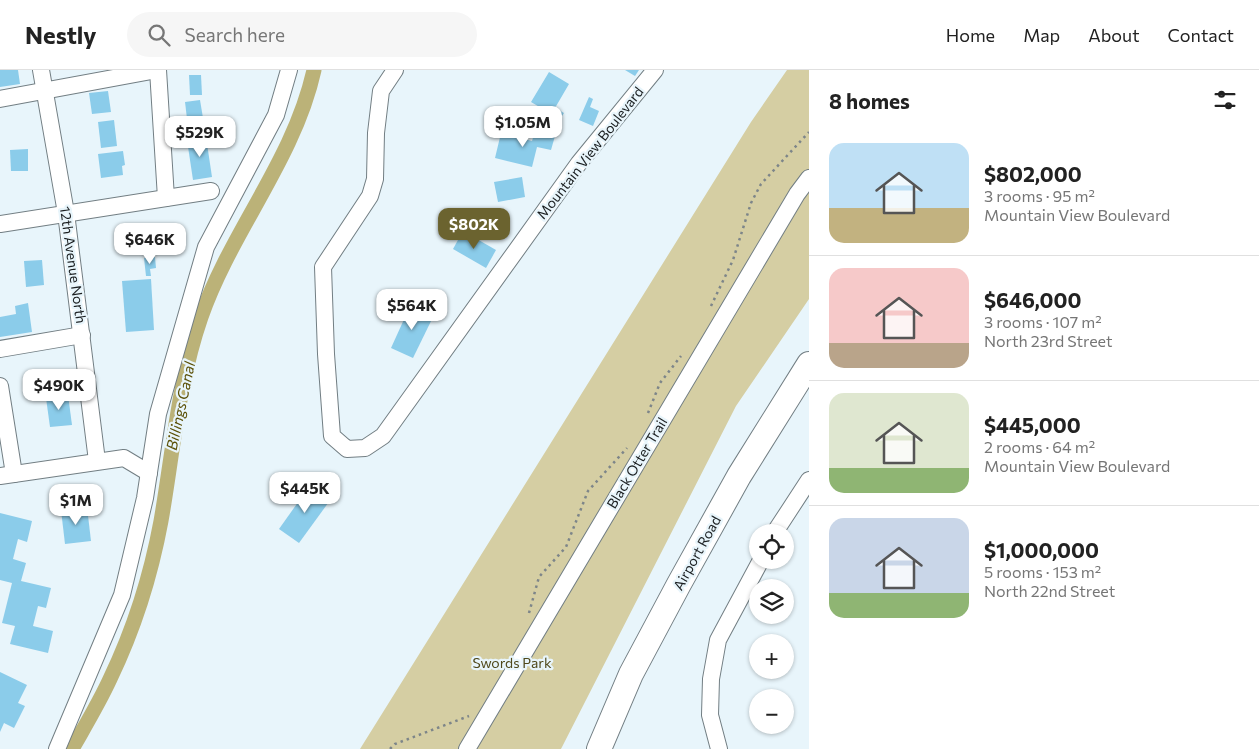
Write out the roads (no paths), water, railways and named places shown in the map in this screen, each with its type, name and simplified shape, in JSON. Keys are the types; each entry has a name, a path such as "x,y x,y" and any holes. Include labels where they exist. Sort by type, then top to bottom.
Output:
{"highway":[{"name":"Airport Road","path":"600,749 631,674 679,584 739,476 809,364"}],"street":[{"name":"12th Avenue North","path":"41,70 66,213 97,461"},
{"path":"0,99 157,70 166,198"},
{"path":"57,749 122,595 149,473 158,414 206,247 276,115 288,70"},
{"name":"Mountain View Boulevard","path":"395,70 381,91 376,133 374,179 370,196 323,267 326,354 332,436 347,450 365,448 383,436 579,163 655,70"},
{"name":"Black Otter Trail","path":"467,749 792,202 809,178"},
{"path":"0,224 210,191"},
{"path":"0,350 82,335"},
{"path":"0,386 7,475 124,458 149,473"},
{"path":"780,524 809,480"},
{"path":"719,749 710,715 711,679 718,640 756,569"}],"waterway":[{"name":"Billings Canal","path":"72,749 119,660 147,582 161,521 181,393 201,317 228,255 292,134 305,103 314,70"}],"park label":[{"name":"Swords Park","path":"512,663"}]}
